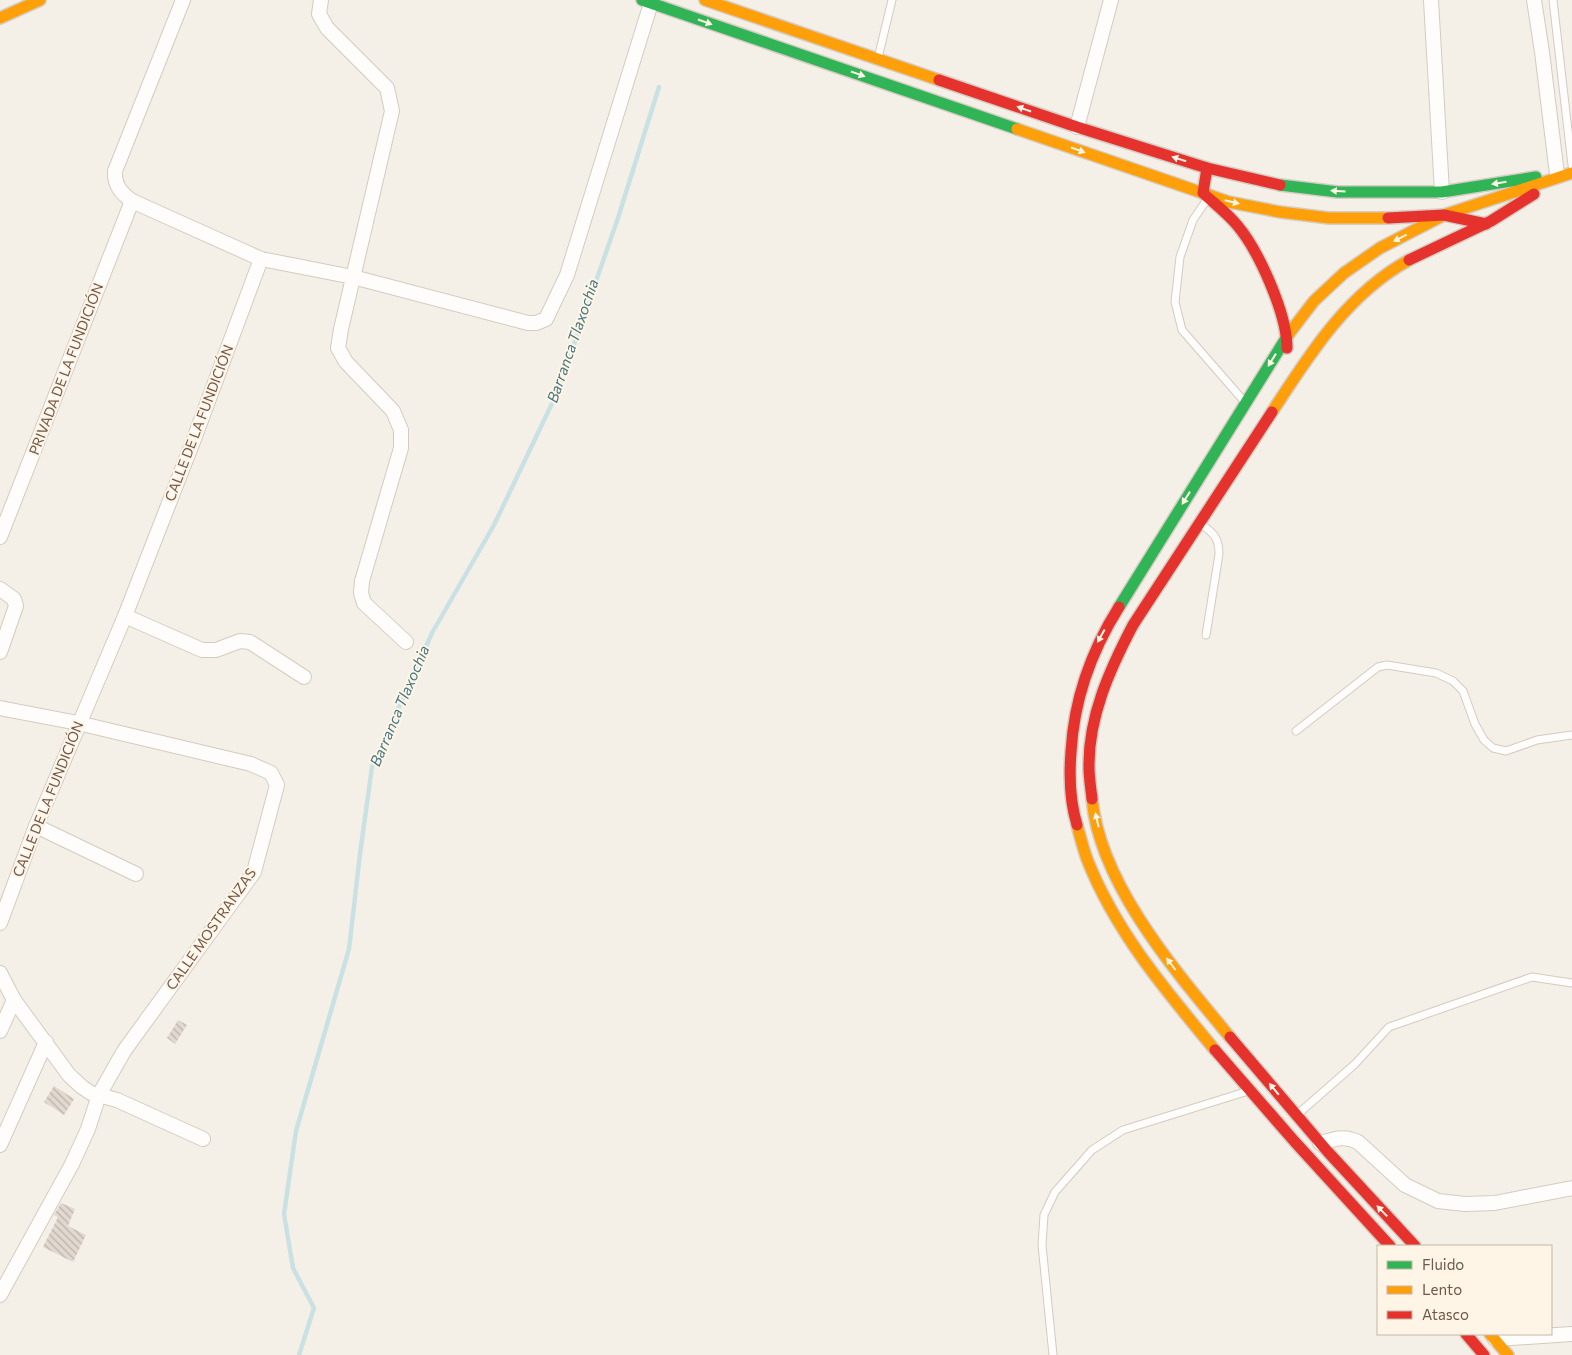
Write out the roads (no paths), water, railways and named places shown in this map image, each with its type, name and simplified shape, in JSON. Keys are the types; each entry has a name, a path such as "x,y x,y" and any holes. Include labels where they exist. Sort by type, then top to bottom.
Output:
{"main road":[{"path":"0,18 40,0"},
{"path":"705,0 1077,127 1207,168 1272,184 1338,192 1442,192 1566,174"},
{"path":"647,2 687,11 1205,196 1280,212 1329,218 1444,215 1486,224"},
{"path":"1205,196 1207,168"},
{"path":"1389,1245 1308,1158 1166,991 1116,921 1084,853 1071,802 1068,772 1069,749 1077,700 1093,651 1121,603 1245,403 1287,338 1314,302 1344,273 1380,248 1444,215 1566,174"},
{"path":"1414,1245 1296,1116 1184,981 1139,919 1116,878 1099,830 1091,796 1089,768 1091,740 1097,709 1106,680 1133,625 1310,354 1329,329 1379,279 1425,250 1486,224 1566,174"},
{"path":"1205,196 1238,225 1270,281 1287,338 1289,387"},
{"path":"1467,1335 1484,1355"},
{"path":"1492,1336 1508,1355"}],"street":[{"path":"183,0 115,171 115,178 121,192 132,201 261,259 353,276 528,323 536,323 546,318 567,275 647,2"},
{"path":"321,0 319,14 327,28 386,88 392,112 338,348 346,362 393,411 400,430 401,448 362,581 361,593 364,603 406,642"},
{"path":"1077,127 1111,0"},
{"path":"1431,0 1442,192"},
{"path":"1534,0 1542,52 1566,174"},
{"name":"PRIVADA DE LA FUNDICIÓN","path":"0,538 132,201"},
{"name":"CALLE DE LA FUNDICIÓN","path":"0,923 36,826 124,616 194,439 261,259"},
{"path":"0,589 14,599 16,606 0,652"},
{"path":"124,616 202,650 216,650 240,641 250,642 304,677"},
{"name":"CALLE MOSTRANZAS","path":"0,708 78,723 257,766 271,773 277,785 254,872 124,1051 99,1095 88,1129 72,1164 0,1295"},
{"path":"36,826 136,874"},
{"path":"0,973 14,1000 69,1075 91,1093 118,1100 203,1139"},
{"path":"0,1031 14,1000"},
{"path":"0,1145 46,1042"},
{"path":"1320,1143 1341,1137 1350,1137 1358,1142 1404,1185 1438,1201 1464,1204 1495,1203 1572,1188"},
{"path":"1552,1334 1572,1334"},
{"path":"1492,1336 1532,1335"}],"lane":[{"path":"878,59 892,0"},
{"path":"1553,0 1572,165"},
{"path":"1205,196 1180,257 1176,302 1182,330 1245,403"},
{"path":"1200,524 1213,532 1219,543 1219,554 1206,635"},
{"path":"1296,731 1378,667 1387,665 1436,673 1453,681 1463,692 1475,724 1484,740 1493,748 1506,751 1537,740 1572,736"},
{"path":"1296,1116 1355,1064 1389,1027 1532,976 1572,983"},
{"path":"1053,1355 1042,1245 1044,1215 1055,1192 1092,1150 1123,1130 1250,1090"}],"waterway":[{"name":"Barranca Tlaxochia","path":"299,1355 314,1308 293,1268 284,1214 296,1131 349,949 372,767 432,633 494,525 557,393 618,218 659,87"}]}
